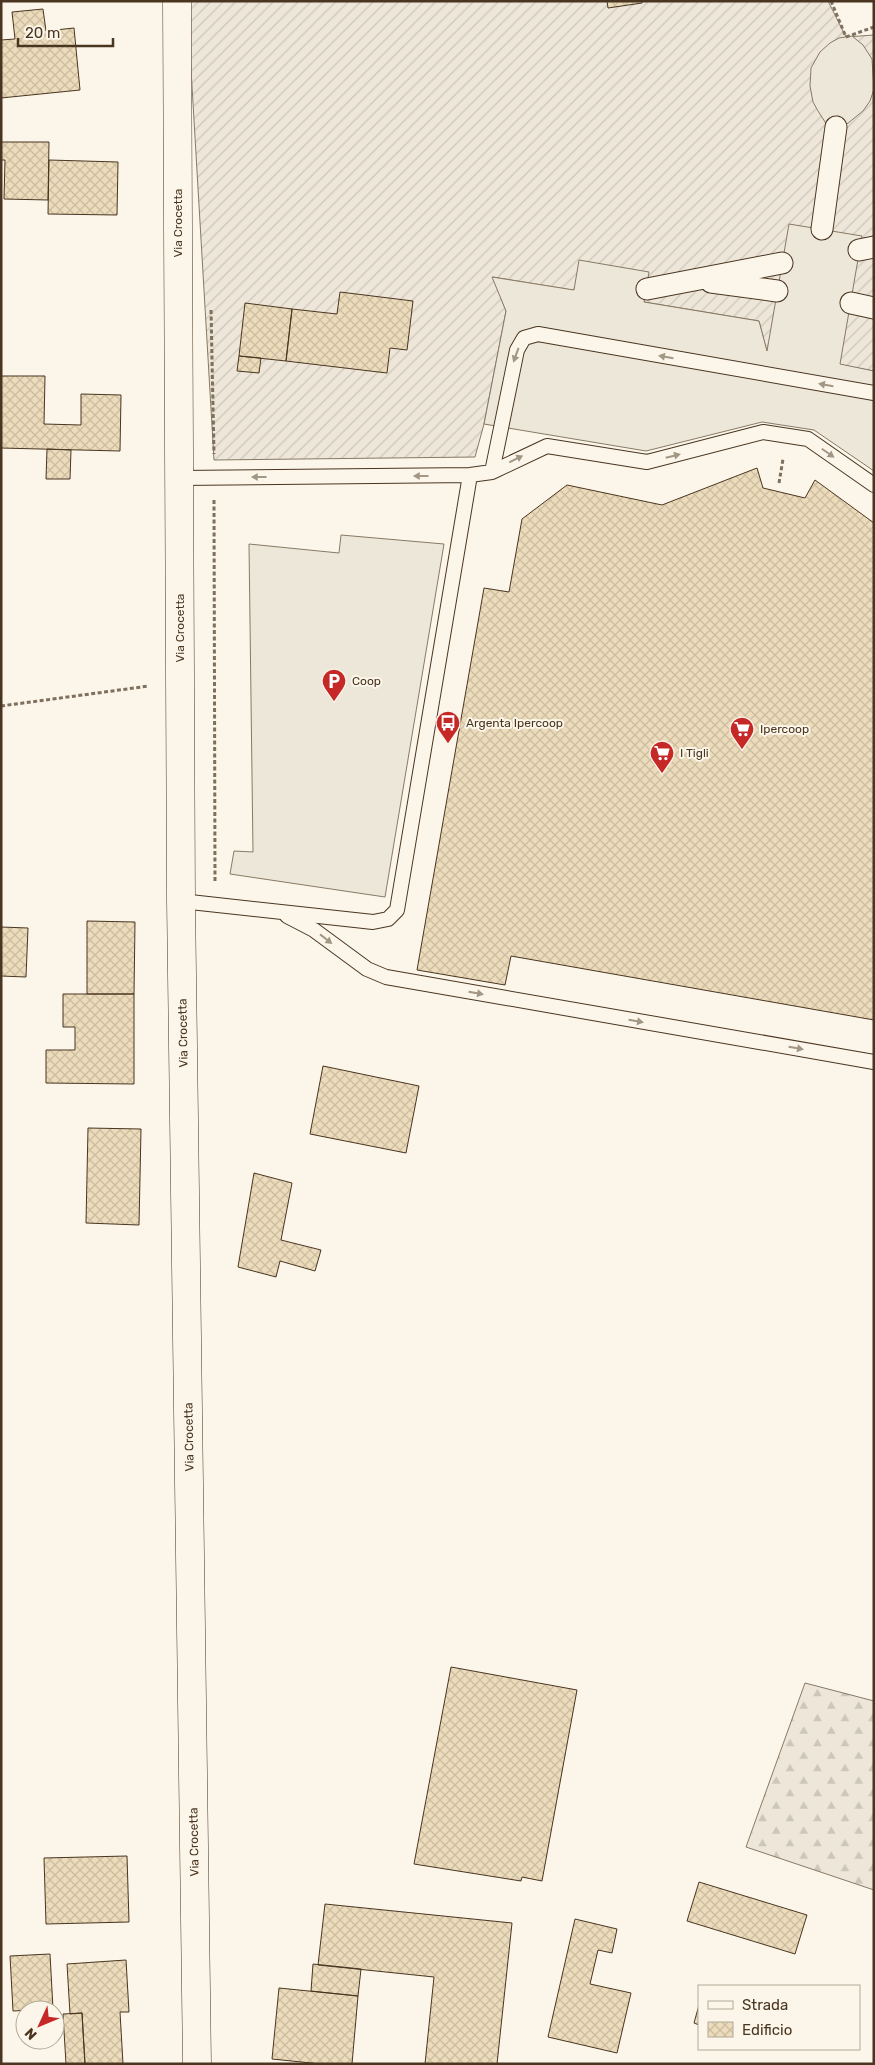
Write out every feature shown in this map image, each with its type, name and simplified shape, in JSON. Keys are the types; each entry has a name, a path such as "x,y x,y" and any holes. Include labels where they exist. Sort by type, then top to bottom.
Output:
{"street":[{"name":"Via Crocetta","path":"177,1 181,901 197,2064"},
{"path":"822,229 836,127"},
{"path":"693,280 782,263"},
{"path":"648,281 693,280 777,291"},
{"path":"851,303 874,308"}],"lane":[{"path":"492,472 516,350 524,338 538,334 874,393"},
{"path":"180,478 470,475 492,472 547,446 648,462 763,432 808,439 874,485"},
{"path":"181,901 373,922 388,919 398,910 470,475"},
{"path":"267,910 295,919 314,930 367,969 386,977 874,1062"}],"path":[{"path":"831,1 846,37 874,27"},
{"path":"1,706 180,682"}],"green space":[{"path":"187,1 828,1 846,37 874,35 874,371 767,352 759,321 493,277 506,311 484,424 475,457 214,460"},
{"path":"805,1683 874,1701 874,1890 746,1847"}],"shaded area":[{"path":"852,36 863,45 872,59 874,89 870,101 863,111 842,128 827,125 813,102 810,86 811,68 820,52 830,43 839,38"},
{"path":"789,224 862,236 840,364 874,371 874,471 814,430 762,422 646,451 484,424 506,311 492,277 574,290 579,260 649,272 644,302 759,321 767,351"},
{"name":"Coop","path":"341,535 444,544 385,897 230,874 234,851 253,852 249,544 339,553"}],"building":[{"path":"607,1 642,1 642,3 608,8"},
{"path":"43,9 46,31 74,28 80,90 1,98 1,40 15,39 12,12"},
{"path":"1,142 49,142 48,200 4,199 5,160 1,160"},
{"path":"49,160 118,162 117,215 48,214"},
{"path":"340,292 413,301 407,350 390,348 387,373 286,361 292,309 337,314"},
{"path":"245,303 292,309 286,361 239,356"},
{"path":"239,356 261,358 259,373 237,371"},
{"path":"1,376 45,376 44,424 81,425 81,394 121,395 120,451 1,448"},
{"path":"47,449 71,450 70,479 46,479"},
{"name":"I Tigli","path":"757,468 763,488 805,498 815,480 874,523 874,1020 511,956 505,985 417,970 484,588 509,592 522,519 567,485 662,505"},
{"path":"87,921 135,922 134,994 87,994"},
{"path":"1,927 28,928 26,977 1,976"},
{"path":"63,994 134,994 134,1084 46,1083 46,1050 75,1050 75,1027 63,1027"},
{"path":"323,1066 419,1086 406,1153 310,1134"},
{"path":"88,1128 141,1129 139,1225 86,1223"},
{"path":"254,1173 292,1183 281,1240 321,1250 315,1271 280,1261 276,1277 238,1267"},
{"path":"451,1667 577,1690 542,1881 522,1877 521,1881 414,1864"},
{"path":"127,1856 129,1922 46,1924 44,1858"},
{"path":"699,1882 807,1915 795,1954 687,1921"},
{"path":"325,1904 512,1923 497,2064 425,2064 434,1977 318,1965"},
{"path":"575,1919 617,1929 612,1953 598,1950 590,1984 631,1993 617,2053 548,2037"},
{"path":"50,1954 53,2000 15,2000 15,2011 13,2011 10,1956"},
{"path":"126,1960 129,2012 120,2012 123,2064 85,2064 82,2013 70,2014 67,1964"},
{"path":"313,1964 361,1969 358,1996 311,1991"},
{"path":"279,1988 358,1996 352,2064 321,2064 272,2059"},
{"path":"698,2009 698,2025 694,2023"},
{"path":"82,2013 85,2064 66,2064 65,2014"}],"place":[{"name":"Coop","path":"334,702"},
{"name":"Argenta Ipercoop","path":"448,744"},
{"name":"Ipercoop","path":"742,750"},
{"name":"I Tigli","path":"662,774"}]}
